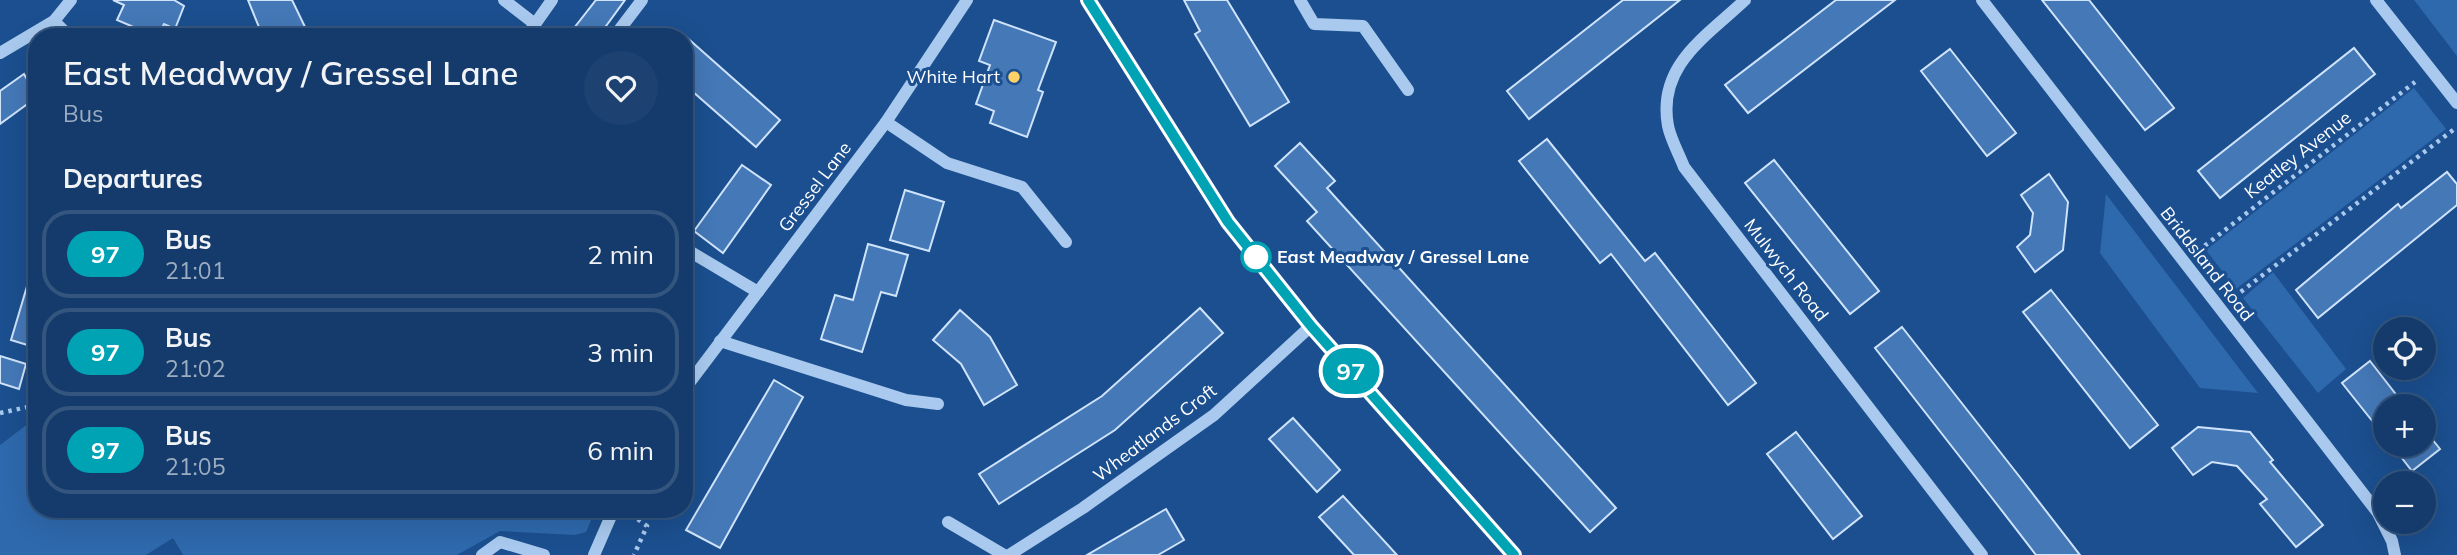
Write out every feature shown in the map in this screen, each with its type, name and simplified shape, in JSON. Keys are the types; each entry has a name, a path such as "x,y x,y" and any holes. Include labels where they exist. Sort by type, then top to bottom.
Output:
{"street":[{"path":"42,28 54,21 71,0"},
{"path":"504,0 535,24"},
{"path":"532,28 552,0"},
{"path":"621,28 642,0"},
{"name":"Gressel Lane","path":"693,378 886,122 967,0"},
{"path":"1088,0 1228,222 1311,326 1514,555"},
{"path":"1300,0 1314,24 1363,26 1408,90"},
{"name":"Mulwych Road","path":"1745,0 1681,59 1667,90 1668,127 1684,167 1982,555"},
{"name":"Briddsland Road","path":"1982,0 2378,513 2392,541 2395,555"},
{"path":"2376,0 2457,103"},
{"path":"54,21 61,28"},
{"path":"0,52 28,36"},
{"path":"886,122 947,163 1022,187 1066,242"},
{"path":"693,253 758,292"},
{"name":"Wheatlands Croft","path":"948,522 1007,555 1083,508 1213,415 1311,326"},
{"path":"720,341 906,400 938,404"},
{"path":"594,555 610,518"},
{"path":"482,555 500,542 544,555"}],"path":[{"name":"Keatley Avenue","path":"2183,262 2430,70"},
{"path":"2220,308 2457,127"},
{"path":"0,413 28,407"},
{"path":"634,555 647,526 637,518"}],"shaded area":[{"path":"2414,0 2457,0 2457,56"},
{"path":"2414,88 2446,129 2236,289 2206,250"},
{"path":"2106,194 2258,393 2200,388 2100,253"},
{"path":"2273,272 2346,369 2318,393 2243,298"},
{"path":"28,424 28,518 592,518 586,532 575,535 500,531 457,555 183,555 173,538 146,555 0,555 0,445"}],"building":[{"path":"113,0 174,0 184,6 175,28 164,24 162,28 136,28 117,20 124,5"},
{"path":"248,0 292,0 306,28 259,28"},
{"path":"596,0 625,0 605,28 574,28"},
{"path":"1184,0 1227,0 1289,102 1250,126 1195,34 1200,31"},
{"path":"1623,0 1680,0 1529,119 1507,91"},
{"path":"1836,0 1895,0 1748,113 1725,85"},
{"path":"2042,0 2089,0 2174,108 2145,130"},
{"name":"White Hart","path":"994,20 1056,42 1038,90 1043,92 1027,137 990,123 994,111 976,104 990,65 979,61"},
{"path":"693,43 780,120 756,147 693,92"},
{"path":"2354,48 2375,74 2220,198 2198,171"},
{"path":"1950,49 2016,133 1987,156 1921,71"},
{"path":"24,74 28,81 28,104 0,124 0,91"},
{"path":"1547,139 1645,261 1655,253 1756,383 1728,405 1611,254 1600,263 1519,161"},
{"path":"1300,143 1335,181 1327,188 1616,508 1590,532 1307,221 1317,212 1275,166"},
{"path":"1774,160 1879,291 1850,314 1745,183"},
{"path":"742,165 771,185 723,253 694,231"},
{"path":"2447,172 2457,184 2457,205 2318,318 2296,290 2398,204 2401,208"},
{"path":"2049,174 2068,202 2063,250 2035,272 2017,247 2030,235 2033,213 2021,195"},
{"path":"905,190 944,202 929,251 890,240"},
{"path":"868,244 908,255 896,296 881,292 862,352 821,339 835,295 853,300"},
{"path":"28,283 28,345 11,340"},
{"path":"2051,290 2158,425 2130,448 2023,312"},
{"path":"1200,308 1223,333 1115,430 999,504 979,474 1102,396"},
{"path":"960,310 990,337 1017,385 984,405 961,364 933,340"},
{"path":"1902,327 2080,555 2036,555 1875,348"},
{"path":"0,356 26,364 19,389 0,383"},
{"path":"2370,361 2373,365 2373,380 2385,380 2396,394 2373,394 2373,422 2342,383"},
{"path":"774,380 803,397 720,548 686,530"},
{"path":"1293,418 1340,470 1317,492 1269,439"},
{"path":"2198,427 2250,432 2273,460 2270,462 2323,525 2296,547 2260,504 2267,499 2237,466 2212,462 2193,475 2172,448"},
{"path":"1796,432 1862,516 1833,539 1767,454"},
{"path":"2401,457 2430,457 2412,471"},
{"path":"1343,496 1397,555 1354,555 1319,517"},
{"path":"1166,509 1184,540 1158,555 1087,555"}],"bus line":[{"name":"97","path":"1088,0 1176,144 1228,222 1311,326 1514,555"}],"place":[{"name":"White Hart","path":"1014,77"},
{"name":"East Meadway / Gressel Lane","path":"1256,257"}]}
